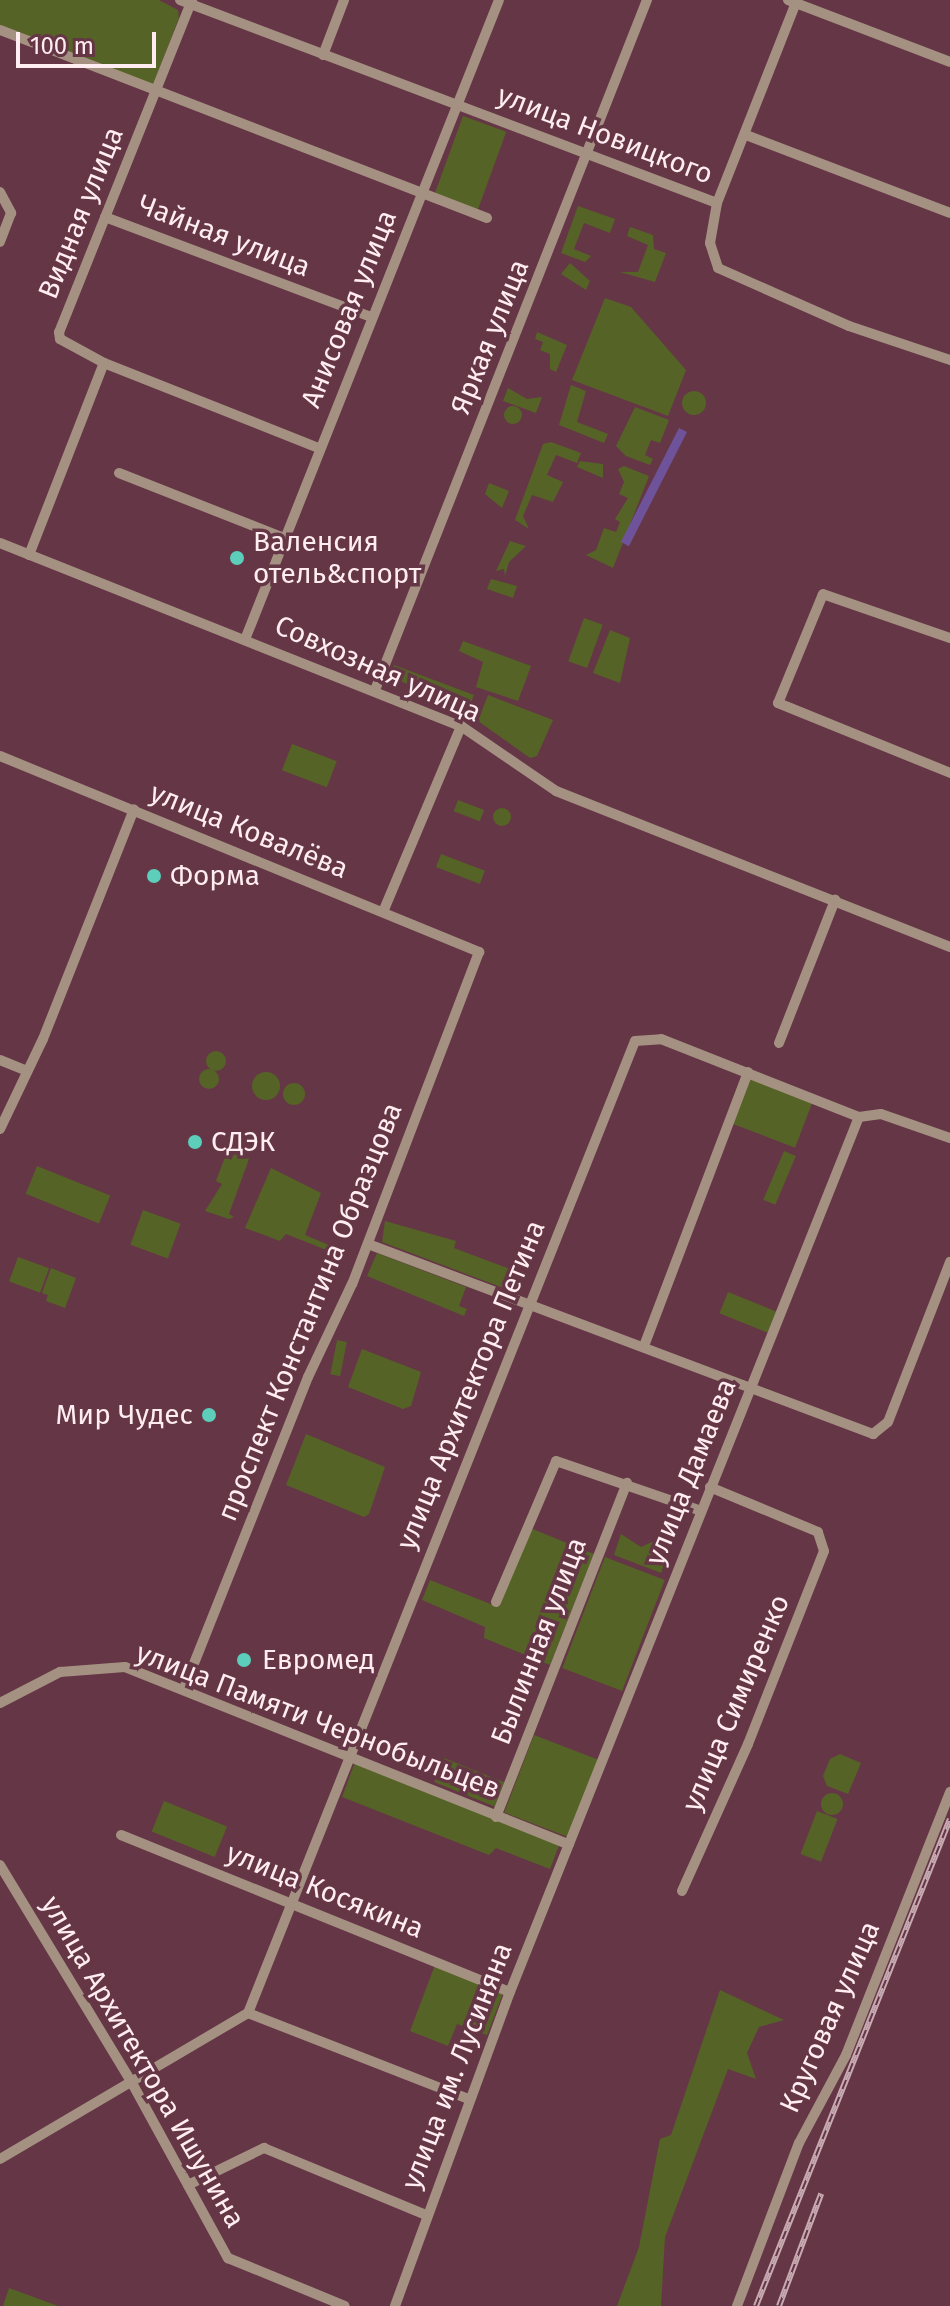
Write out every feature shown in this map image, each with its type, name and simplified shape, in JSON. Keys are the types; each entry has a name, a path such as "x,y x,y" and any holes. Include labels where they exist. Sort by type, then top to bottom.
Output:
{"street":[{"path":"323,55 344,0"},
{"name":"Анисовая улица","path":"246,637 499,0"},
{"name":"Яркая улица","path":"375,690 647,0"},
{"name":"улица Новицкого","path":"187,1 717,203 710,243 718,268 849,326 950,360"},
{"name":"Видная улица","path":"187,1 157,91 59,332 64,344 104,363 319,448"},
{"path":"717,203 746,135 794,1 950,62"},
{"path":"0,30 487,218"},
{"path":"746,135 950,213"},
{"path":"0,192 11,213 0,242"},
{"name":"Чайная улица","path":"105,217 371,317"},
{"path":"29,555 104,363"},
{"path":"119,473 284,538"},
{"name":"Совхозная улица","path":"0,543 246,637 461,726 537,782 950,947"},
{"path":"950,638 823,594 778,703 950,773"},
{"path":"383,912 461,726"},
{"name":"улица Ковалёва","path":"0,756 479,952"},
{"path":"0,1129 27,1071 134,809"},
{"path":"779,1043 835,900"},
{"name":"проспект Константина Образцова","path":"184,1689 289,1421 368,1244 479,952"},
{"name":"улица Архитектора Петина","path":"248,2013 289,1902 635,1041 661,1039 748,1072"},
{"path":"0,1060 27,1071"},
{"path":"644,1346 748,1072 859,1117 881,1114 950,1138"},
{"name":"улица Дамаева","path":"569,1845 859,1117"},
{"path":"368,1244 527,1305 752,1385 864,1433 879,1433 888,1422 950,1262"},
{"path":"496,1602 556,1461 701,1511"},
{"name":"Былинная улица","path":"496,1817 627,1483"},
{"name":"улица Симиренко","path":"682,1891 748,1744 824,1551 818,1532 710,1487"},
{"name":"улица Памяти Чернобыльцев","path":"0,1703 60,1672 125,1667 569,1845"},
{"name":"Круговая улица","path":"737,2306 799,2143 846,2055 950,1792"},
{"name":"улица Косякина","path":"121,1835 510,1992"},
{"name":"улица им. Лусиняна","path":"395,2306 469,2099 569,1845"},
{"name":"улица Архитектора Ишунина","path":"1,1870 132,2083 228,2258 345,2306"},
{"path":"0,2159 248,2013 469,2099"},
{"path":"188,2185 264,2148 426,2215"}],"green space":[{"path":"0,0 159,0 178,10 179,18 153,85 0,26"},
{"path":"463,116 506,132 478,210 435,194"},
{"path":"578,206 615,219 610,233 584,223 574,249 591,256 585,262 561,253"},
{"path":"630,227 653,235 654,249 666,253 655,282 620,272 638,272 648,245 627,236"},
{"path":"570,263 590,281 586,290 561,274"},
{"path":"605,298 631,307 686,370 668,416 572,380"},
{"path":"537,332 567,345 556,372 550,369 550,354 540,350 543,342 535,339"},
{"path":"571,385 586,391 577,422 608,434 604,443 559,425"},
{"path":"508,388 527,399 542,397 536,413 503,401"},
{"path":"694,391 705,398 706,403 699,414 694,415 683,408 682,403 689,392"},
{"path":"513,406 522,415 513,424 504,415"},
{"path":"635,407 669,420 660,443 651,440 645,455 653,459 650,465 626,456 616,446"},
{"path":"551,442 581,453 577,463 556,455 547,475 563,482 553,502 532,495 523,516 529,529 515,520 543,444"},
{"path":"580,461 603,464 603,478 577,467"},
{"path":"624,466 649,476 613,568 586,555 596,550 604,528 616,532 620,522 615,519 628,498 619,494 624,482 618,469"},
{"path":"489,483 509,491 502,508 485,494"},
{"path":"510,541 526,546 509,562 505,576 504,569 496,571"},
{"path":"491,579 517,586 513,598 487,589"},
{"path":"584,618 603,625 587,668 568,661"},
{"path":"610,630 630,638 620,683 593,673"},
{"path":"463,641 531,666 518,701 476,687 483,662 459,651"},
{"path":"394,665 474,695 467,713 456,703 390,677"},
{"path":"488,695 553,720 537,756 530,758 478,721"},
{"path":"292,744 337,761 327,787 282,770"},
{"path":"458,800 484,810 480,821 454,811"},
{"path":"502,808 511,817 502,826 493,817"},
{"path":"441,854 485,871 480,884 436,867"},
{"path":"216,1051 223,1054 226,1061 223,1068 216,1071 209,1068 206,1061 209,1054"},
{"path":"209,1069 216,1072 219,1079 216,1086 209,1089 202,1086 199,1079 202,1072"},
{"path":"266,1072 276,1076 280,1086 276,1096 266,1100 256,1096 252,1086 256,1076"},
{"path":"750,1078 813,1102 795,1148 732,1124"},
{"path":"294,1083 302,1086 305,1094 302,1102 294,1105 286,1102 283,1094 286,1086"},
{"path":"784,1151 796,1156 775,1205 763,1200"},
{"path":"234,1154 249,1159 229,1214 234,1217 229,1219 205,1211 222,1184 216,1181 225,1157 231,1160"},
{"path":"37,1166 110,1196 99,1223 26,1194"},
{"path":"271,1168 321,1193 305,1235 336,1248 334,1253 286,1234 280,1241 245,1228"},
{"path":"143,1210 181,1224 168,1258 130,1245"},
{"path":"385,1221 456,1241 454,1248 513,1270 506,1289 382,1242"},
{"path":"377,1253 466,1287 459,1306 467,1309 464,1316 367,1276"},
{"path":"18,1257 49,1268 40,1293 9,1281"},
{"path":"51,1268 76,1278 65,1308 46,1301 48,1295 42,1293"},
{"path":"728,1292 776,1311 768,1333 719,1313"},
{"path":"337,1340 347,1342 340,1376 330,1374"},
{"path":"362,1349 421,1372 411,1406 403,1409 348,1387"},
{"path":"306,1434 385,1467 369,1514 364,1517 286,1485"},
{"path":"530,1528 594,1554 550,1665 484,1638 485,1627 422,1600 430,1580 498,1607"},
{"path":"621,1534 641,1547 656,1540 672,1546 661,1573 614,1555"},
{"path":"605,1557 665,1580 622,1691 562,1668"},
{"path":"534,1735 598,1760 569,1837 504,1812"},
{"path":"840,1754 861,1763 848,1794 827,1786 823,1776 830,1759"},
{"path":"444,1758 504,1782 495,1806 434,1782"},
{"path":"355,1762 560,1843 550,1869 496,1848 489,1855 342,1797"},
{"path":"832,1793 840,1796 843,1804 840,1812 832,1815 824,1812 821,1804 824,1796"},
{"path":"164,1801 227,1826 215,1857 152,1832"},
{"path":"817,1811 838,1819 821,1862 801,1854"},
{"path":"435,1965 504,1991 487,2035 457,2024 448,2046 410,2031"},
{"path":"720,1990 784,2020 759,2027 747,2053 756,2079 728,2069 665,2237 661,2306 617,2306 639,2247 660,2139 671,2135"},
{"path":"9,2288 58,2306 3,2306"}],"shaded area":[{"path":"679,428 687,432 629,546 621,542"}],"railway":[{"path":"756,2306 950,1819"},
{"path":"779,2306 821,2194"}],"place":[{"name":"Валенсия отель&спорт","path":"237,558"},
{"name":"Форма","path":"154,876"},
{"name":"СДЭК","path":"195,1142"},
{"name":"Мир Чудес","path":"209,1415"},
{"name":"Евромед","path":"244,1660"}]}
